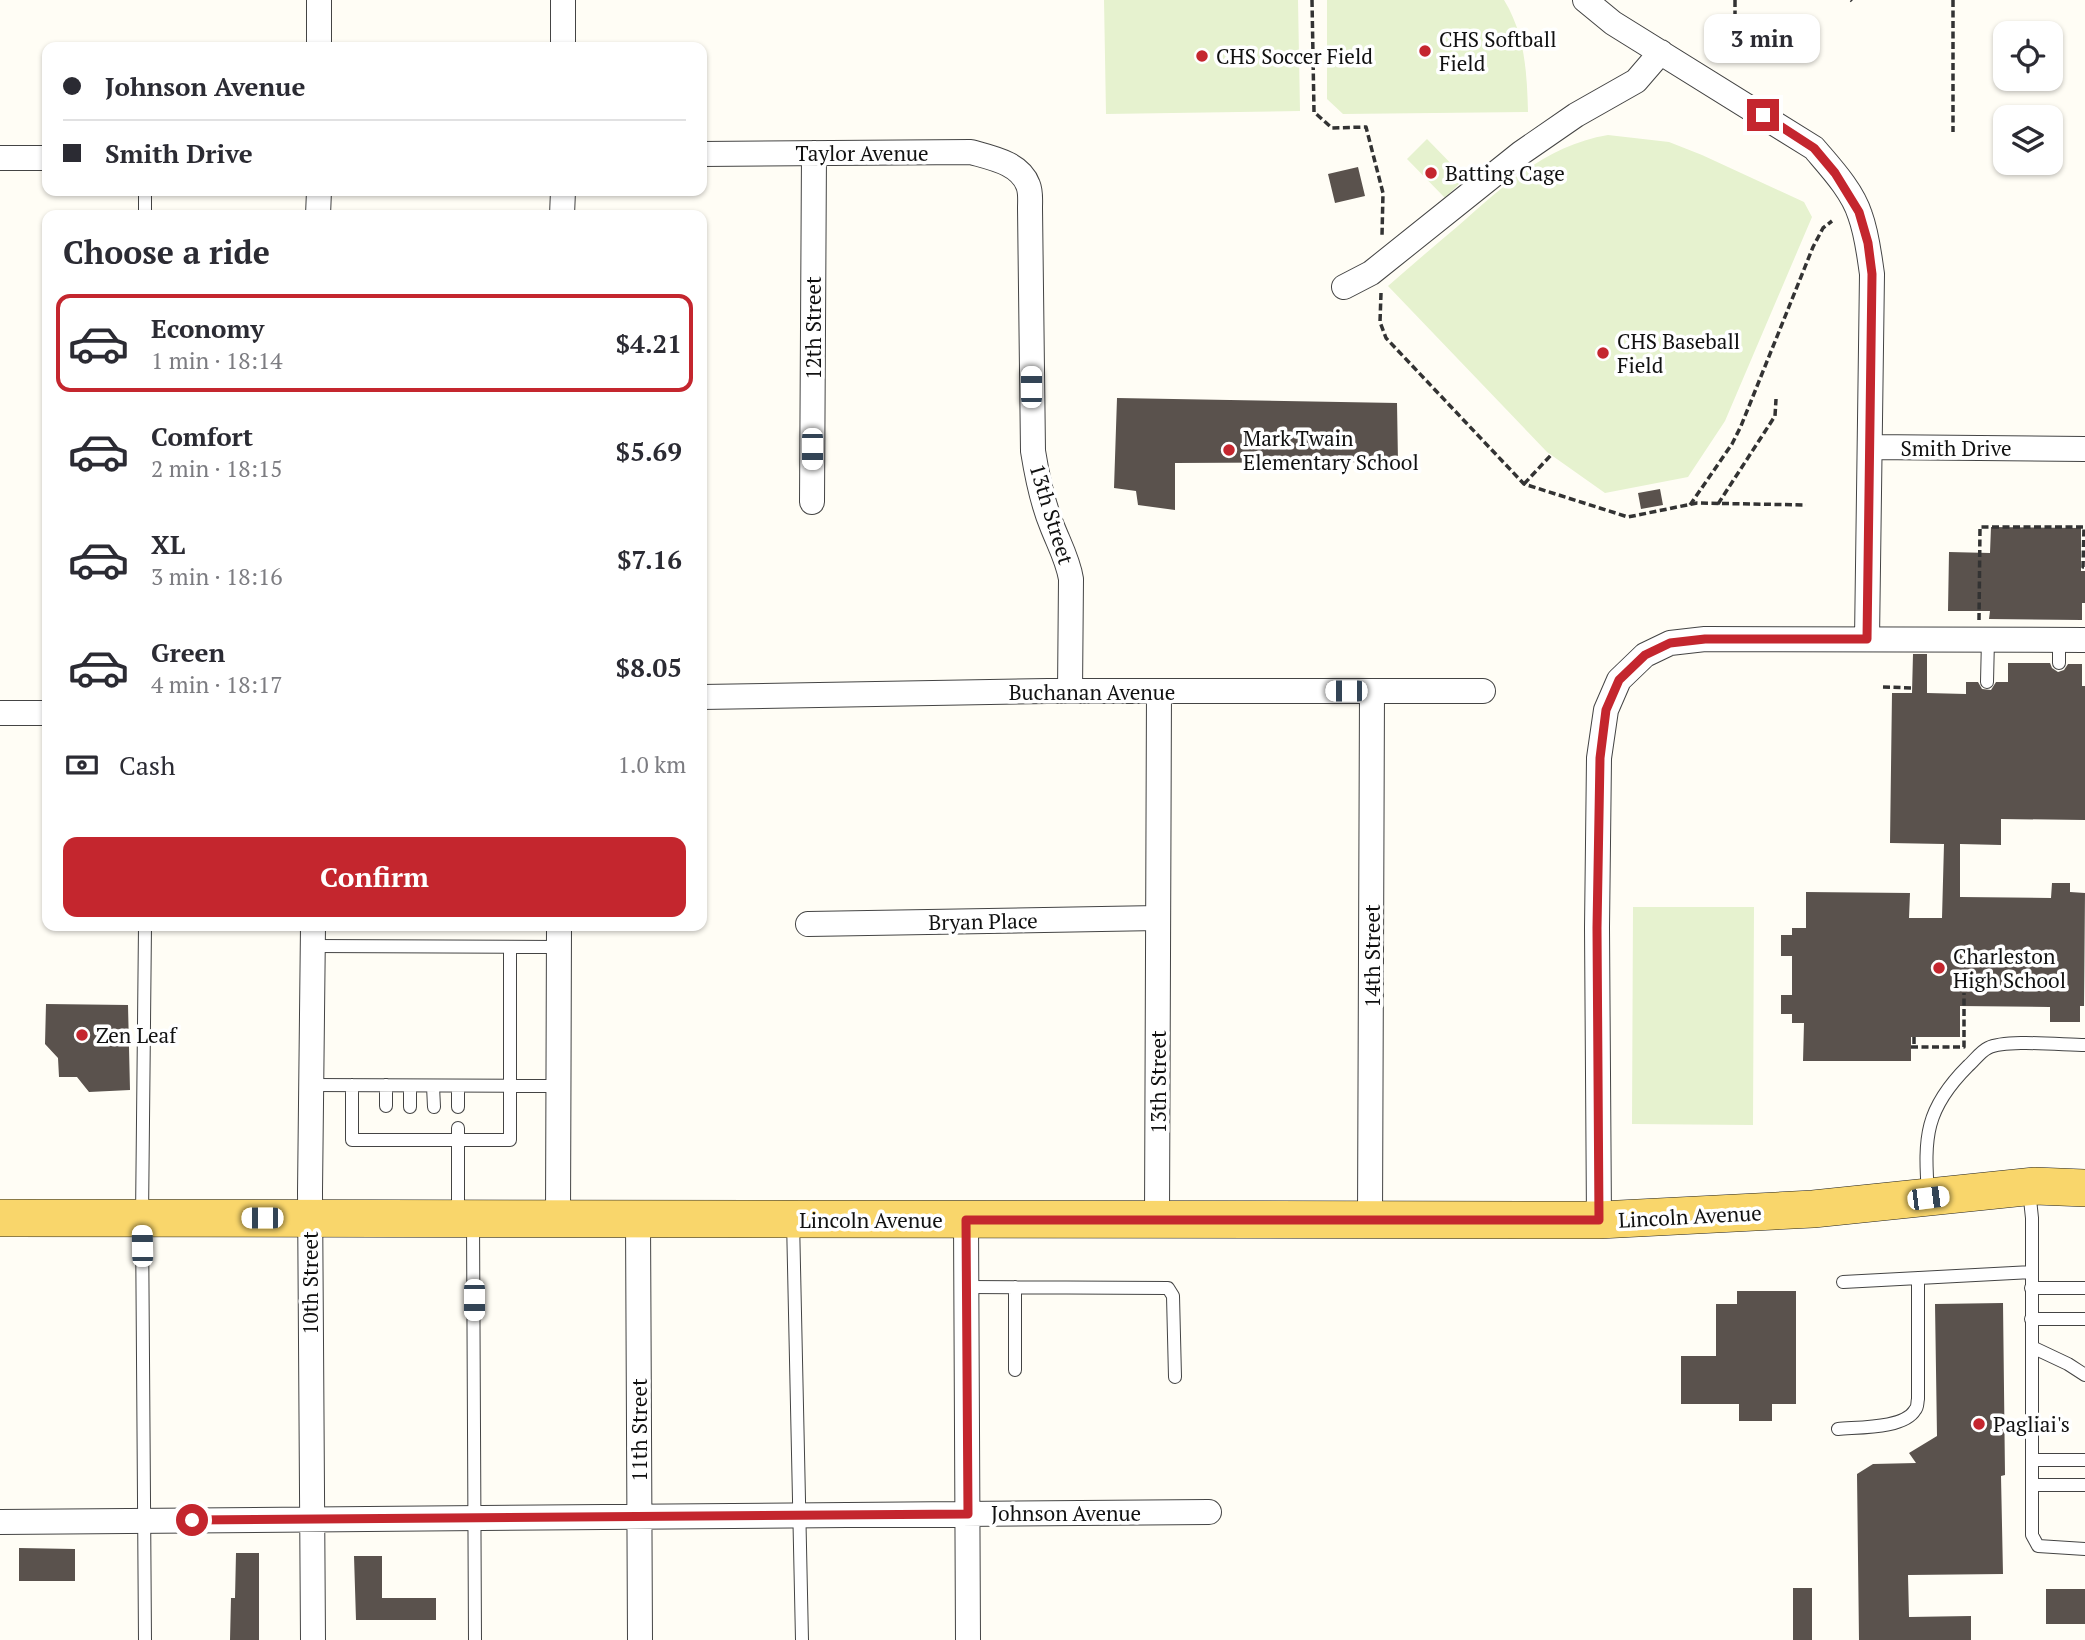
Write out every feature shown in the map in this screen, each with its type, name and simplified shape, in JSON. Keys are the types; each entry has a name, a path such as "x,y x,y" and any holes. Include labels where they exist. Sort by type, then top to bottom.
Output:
{"main road":[{"name":"Lincoln Avenue","path":"2032,1186 2085,1163"},
{"name":"Lincoln Avenue","path":"0,1218 1599,1220 1813,1209 2032,1186 2085,1188"}],"street":[{"path":"318,0 319,42"},
{"path":"563,42 564,0"},
{"name":"Smith Drive","path":"1585,0 1613,23 1814,148 1835,173 1859,212 1868,243 1872,274 1870,447 2085,449"},
{"path":"1344,287 1381,265 1521,153 1576,115 1636,81 1661,52"},
{"name":"Taylor Avenue","path":"707,154 971,152 1002,161 1019,171"},
{"name":"12th Street","path":"812,502 814,153"},
{"path":"0,159 42,158"},
{"name":"13th Street","path":"1019,171 1029,186 1033,451 1051,525 1069,565 1070,691"},
{"path":"1867,639 1870,447"},
{"path":"1599,1220 1597,928 1600,758 1606,710 1619,680 1645,655 1670,643 1705,639 1867,639 1983,633 2059,651 2085,639"},
{"name":"Buchanan Avenue","path":"707,697 1070,691 1483,691"},
{"name":"13th Street","path":"1157,1220 1159,691"},
{"name":"14th Street","path":"1370,1220 1372,691"},
{"path":"0,713 42,713"},
{"name":"Bryan Place","path":"808,924 1158,918"},
{"name":"10th Street","path":"313,936 310,1219 313,1640"},
{"path":"558,1219 559,937"},
{"name":"11th Street","path":"638,1219 640,1640"},
{"path":"966,1220 968,1640"},
{"name":"Johnson Avenue","path":"0,1522 1209,1512"}],"lane":[{"path":"1983,633 1987,682"},
{"path":"145,931 142,1218 145,1640"},
{"path":"313,936 510,948 559,937"},
{"path":"352,1086 352,1140 385,1135 434,1133 510,1140 510,948"},
{"path":"1928,1198 1925,1148 1935,1109 1961,1074 1987,1048 2003,1044 2085,1045"},
{"path":"312,1086 558,1086"},
{"path":"386,1086 386,1106"},
{"path":"410,1086 410,1107"},
{"path":"433,1086 434,1107"},
{"path":"458,1086 458,1107"},
{"path":"458,1134 465,1219 475,1518 475,1640"},
{"path":"2032,1186 2032,1535 2038,1546 2085,1549"},
{"path":"793,1219 802,1640"},
{"path":"1843,1282 2032,1272"},
{"path":"1838,1429 1890,1424 1906,1418 1916,1410 1918,1278"},
{"path":"966,1287 1168,1289 1173,1296 1175,1377"},
{"path":"1015,1287 1015,1370"},
{"path":"2031,1288 2085,1288"},
{"path":"2031,1319 2085,1320"},
{"path":"2032,1347 2085,1375"},
{"path":"2032,1460 2085,1460"},
{"path":"2032,1485 2085,1485"}],"path":[{"path":"1312,0 1314,112 1332,128 1366,127 1383,193 1380,322 1386,338 1524,484 1629,517 1689,505 1806,505"},
{"path":"1735,0 1735,33"},
{"path":"1953,0 1953,132"},
{"path":"1689,505 1732,444 1813,247 1823,228 1832,220"},
{"path":"1718,504 1775,416 1776,399"},
{"path":"1524,484 1551,455"},
{"path":"1983,633 1980,527 2084,527 2085,567"},
{"path":"1883,687 1912,688"},
{"path":"1914,1037 1913,1047 1964,1047 1965,993"}],"green space":[{"name":"CHS Soccer Field","path":"1104,0 1298,0 1300,111 1106,114"},
{"name":"CHS Softball Field","path":"1327,0 1504,0 1521,40 1526,68 1528,112 1343,114 1327,99"},
{"name":"CHS Baseball Field","path":"1608,135 1669,142 1702,155 1804,202 1812,217 1725,421 1688,477 1605,493 1547,452 1388,286 1527,169 1565,148"},
{"path":"1427,139 1465,178 1445,198 1407,159"},
{"path":"1633,907 1754,907 1753,1125 1632,1124"}],"building":[{"path":"1358,167 1365,196 1335,203 1328,174"},
{"name":"Mark Twain Elementary School","path":"1117,398 1397,403 1398,462 1175,463 1175,510 1138,505 1136,491 1114,488"},
{"path":"1660,489 1663,505 1641,509 1638,493"},
{"path":"1991,527 2081,528 2081,571 2085,571 2082,620 1989,619 1990,611 1948,611 1949,552 1990,553"},
{"path":"1913,654 1927,654 1927,693 1966,694 1966,682 1978,682 1982,689 1991,690 1996,682 2008,682 2008,663 2050,663 2058,672 2064,670 2068,664 2082,664 2082,686 2085,686 2085,820 2001,819 2001,845 1960,844 1960,897 2051,898 2052,883 2070,883 2070,892 2085,893 2084,1006 2080,1006 2080,1022 2050,1022 2050,1007 1960,1006 1960,1037 1911,1037 1911,1061 1803,1061 1804,1023 1792,1023 1792,1014 1781,1014 1781,995 1792,995 1792,956 1781,956 1781,935 1792,935 1792,928 1806,928 1806,892 1910,893 1909,918 1942,918 1944,844 1890,843 1892,693 1912,693"},
{"path":"46,1004 128,1005 130,1090 89,1092 77,1077 59,1077 58,1058 45,1044"},
{"path":"1737,1291 1796,1291 1796,1404 1772,1404 1772,1421 1739,1421 1739,1404 1681,1404 1681,1356 1716,1356 1716,1304 1737,1304"},
{"path":"2003,1303 2003,1574 1908,1575 1909,1617 1971,1616 1971,1640 1859,1640 1857,1474 1873,1464 1916,1463 1909,1453 1937,1436 1935,1304"},
{"path":"19,1548 75,1549 75,1581 19,1581"},
{"path":"236,1553 259,1553 259,1640 230,1640"},
{"path":"354,1556 382,1556 382,1598 436,1598 436,1620 356,1620"},
{"path":"1793,1588 1812,1588 1812,1640 1793,1640"},
{"path":"2046,1589 2085,1589 2085,1624 2046,1624"}],"place":[{"name":"CHS Softball Field","path":"1425,51"},
{"name":"CHS Soccer Field","path":"1202,56"},
{"name":"Batting Cage","path":"1431,173"},
{"name":"CHS Baseball Field","path":"1603,353"},
{"name":"Mark Twain Elementary School","path":"1229,450"},
{"name":"Charleston High School","path":"1939,968"},
{"name":"Zen Leaf","path":"82,1035"},
{"name":"Pagliai's","path":"1979,1424"}],"route":[{"path":"192,1520 968,1514 966,1220 1599,1220 1597,928 1600,758 1606,710 1619,680 1645,655 1670,643 1705,639 1867,639 1872,274 1868,243 1859,212 1835,173 1814,148 1763,115"}]}
